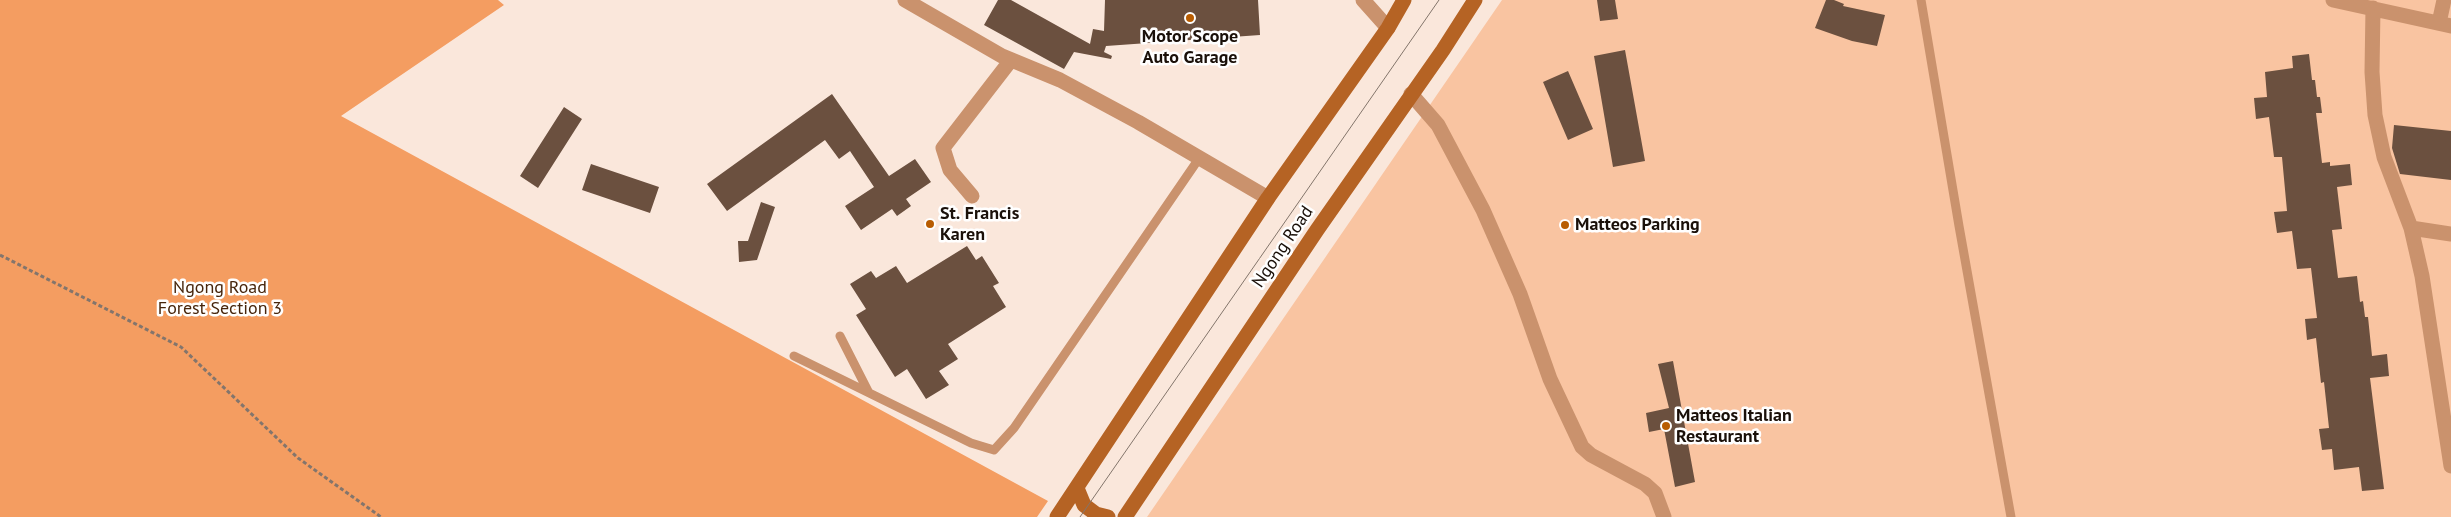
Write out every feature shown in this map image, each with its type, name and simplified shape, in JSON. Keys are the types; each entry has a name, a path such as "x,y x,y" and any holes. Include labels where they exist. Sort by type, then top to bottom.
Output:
{"main road":[{"path":"1057,517 1268,198 1388,28 1404,0"},
{"name":"Ngong Road","path":"1127,514 1316,230 1412,94 1475,0"},
{"path":"1077,488 1084,505 1096,514 1109,517 1127,514"}],"street":[{"path":"905,0 942,23 1011,60 1060,80 1200,157 1268,198"},
{"path":"1363,0 1388,28"},
{"path":"2332,0 2445,25 2444,0"},
{"path":"2373,8 2372,72 2375,115 2384,157 2411,228 2422,276 2448,419 2451,466"},
{"path":"972,196 950,170 943,148 1011,60"},
{"path":"1412,94 1438,125 1483,210 1520,294 1550,378 1582,447 1592,455 1645,484 1655,493 1664,517"},
{"path":"2411,228 2451,234"}],"lane":[{"path":"1921,0 1958,226 2011,517"},
{"path":"794,356 972,443 994,450 1014,428 1200,157"},
{"path":"840,336 868,391"}],"path":[{"path":"0,255 181,347 298,458 381,517"}],"shaded area":[{"path":"1502,0 2451,0 2451,517 1147,517"}],"green space":[{"name":"Ngong Road Forest Section 3","path":"0,0 498,0 504,5 341,116 1048,501 1037,517 0,517"}],"building":[{"path":"998,0 1011,0 1090,44 1093,29 1104,31 1105,0 1258,0 1260,35 1106,46 1104,52 1112,56 1111,59 1074,52 1064,69 984,25"},
{"path":"1597,0 1615,0 1618,19 1600,21"},
{"path":"1826,0 1834,0 1844,4 1843,6 1885,15 1877,46 1852,41 1815,28"},
{"path":"1625,50 1645,161 1613,167 1594,56"},
{"path":"2309,54 2312,80 2315,80 2317,97 2320,97 2322,113 2316,113 2322,163 2330,162 2330,166 2350,164 2352,185 2337,187 2342,229 2332,230 2338,278 2357,276 2360,302 2363,301 2365,317 2368,317 2372,356 2387,354 2389,376 2370,378 2384,489 2362,491 2359,467 2334,470 2332,449 2322,450 2319,429 2329,428 2324,382 2321,383 2316,338 2307,340 2305,319 2317,318 2311,268 2297,269 2292,231 2277,233 2274,212 2287,211 2282,157 2274,157 2269,117 2256,119 2254,98 2267,97 2265,72 2293,68 2292,56"},
{"path":"1568,71 1593,129 1568,140 1543,82"},
{"path":"832,94 889,176 915,159 931,182 906,199 911,206 897,216 892,209 861,230 845,206 874,187 850,151 839,159 825,140 727,211 707,184"},
{"path":"564,107 582,119 538,188 520,176"},
{"path":"2394,125 2451,131 2451,180 2400,174 2392,148"},
{"path":"591,164 659,187 650,213 582,190"},
{"path":"761,202 775,207 757,260 739,262 738,241 748,241"},
{"path":"967,246 976,260 982,256 999,283 993,286 1006,307 948,344 958,359 939,371 949,385 926,399 907,369 895,377 856,315 866,309 850,284 871,271 876,278 896,266 907,283"},
{"name":"Matteos Italian Restaurant","path":"1673,361 1695,482 1675,487 1664,429 1649,432 1646,413 1669,408 1658,364"}],"tram line":[{"path":"1080,517 1439,0"}],"place":[{"name":"Motor Scope Auto Garage","path":"1190,18"},
{"name":"St. Francis Karen","path":"930,224"},
{"name":"Matteos Parking","path":"1565,225"},
{"name":"Matteos Italian Restaurant","path":"1666,426"}]}
